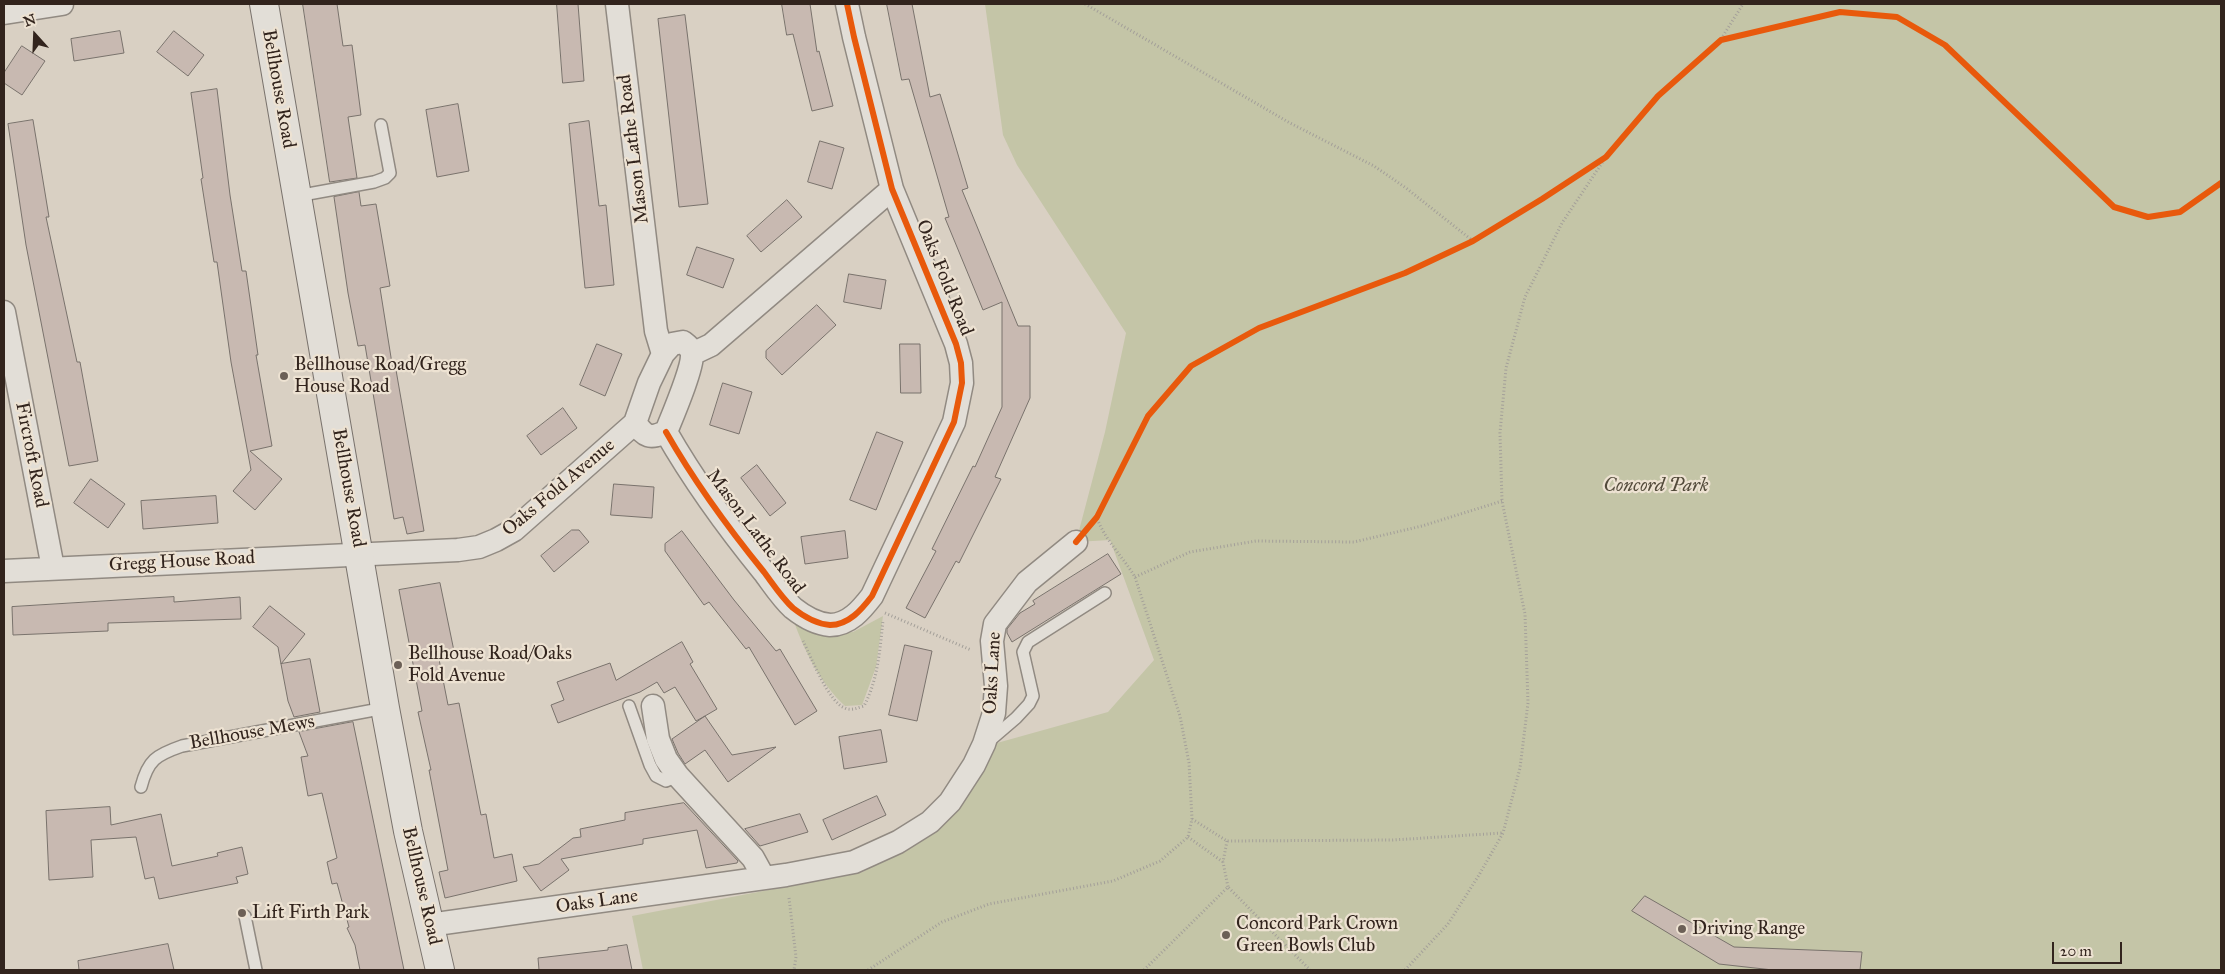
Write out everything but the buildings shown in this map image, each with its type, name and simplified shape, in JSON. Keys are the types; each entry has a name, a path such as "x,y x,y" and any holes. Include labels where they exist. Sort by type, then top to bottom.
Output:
{"main road":[{"name":"Bellhouse Road","path":"264,4 385,708 429,925 440,970"}],"street":[{"path":"4,13 62,4"},
{"name":"Mason Lathe Road","path":"617,4 656,331 663,354"},
{"name":"Oaks Fold Road","path":"838,624 860,613 872,596 954,422 960,402 961,363 956,344 892,189 854,37 848,4"},
{"path":"692,354 711,345 892,189"},
{"name":"Fircroft Road","path":"4,312 53,568"},
{"path":"635,423 644,434 654,437 666,432 682,390 692,354 689,346 683,342 672,344 663,354"},
{"name":"Oaks Fold Avenue","path":"360,556 479,547 514,530 635,423 649,383 663,354"},
{"name":"Mason Lathe Road","path":"666,432 678,453 744,547 793,607 809,619 828,625 838,624"},
{"name":"Oaks Lane","path":"429,925 786,875 854,862 898,842 930,822 950,802 974,765 994,713 996,686 992,660 992,641 995,624 1027,582 1076,542"},
{"name":"Gregg House Road","path":"4,571 269,558 360,556"},
{"path":"652,706 658,739 666,759 678,776 753,858 764,878"}],"lane":[{"path":"297,196 374,182 390,174 381,125"},
{"path":"982,747 1030,704 1033,696 1024,652 1028,642 1105,593"},
{"path":"629,706 650,765 656,776 666,781 678,776"},
{"name":"Bellhouse Mews","path":"141,787 146,769 159,754 182,746 385,708"},
{"path":"245,916 256,970"}],"path":[{"path":"1085,4 1290,123 1374,166 1406,188 1474,241"},
{"path":"1406,970 1448,924 1503,833 1520,768 1528,702 1525,614 1502,501 1500,433 1506,368 1526,297 1562,223 1606,158 1658,96 1721,40 1743,4"},
{"path":"1721,40 1840,12 1897,18 1944,45 2114,207 2148,217 2180,212 2221,183"},
{"path":"1076,542 1097,517 1148,416 1191,366 1260,328 1405,273 1474,241 1606,158"},
{"path":"1134,577 1190,552 1256,541 1354,542 1422,526 1502,501"},
{"path":"868,970 942,922 989,904 1113,881 1160,861 1188,837 1192,819 1189,763 1180,716 1134,577 1123,557 1102,532 1097,517"},
{"path":"793,607 801,638 833,699 843,708 854,710 864,706 869,696 878,662 883,612 992,660"},
{"path":"1192,819 1227,841 1393,840 1503,833"},
{"path":"1188,837 1224,862"},
{"path":"1227,841 1224,862 1228,887 1310,970"},
{"path":"786,875 796,957 794,970"},
{"path":"1144,970 1228,887"}],"green space":[{"name":"Concord Park","path":"985,4 2221,4 2221,970 643,970 632,916 863,872 945,820 997,743 1108,712 1154,660 1110,540 1076,542 1105,432 1126,333 1017,165 1003,135"},
{"path":"883,616 876,667 862,705 845,706 820,677 802,642 793,619 818,635 853,632"}],"cycle path":[{"path":"666,432 712,504 793,608 810,619 830,625 849,619 864,606 872,596 954,422 962,383 961,363 956,344 892,189 847,4"},
{"path":"1076,542 1097,517 1148,416 1191,366 1259,328 1405,273 1473,241 1542,199 1606,157 1658,96 1721,40 1840,12 1897,17 1945,45 2114,207 2148,217 2180,212 2221,183"}],"place":[{"name":"Bellhouse Road/Gregg House Road","path":"284,376"},
{"name":"Bellhouse Road/Oaks Fold Avenue","path":"398,665"},
{"name":"Lift Firth Park","path":"242,913"},
{"name":"Driving Range","path":"1682,929"},
{"name":"Concord Park Crown Green Bowls Club","path":"1226,935"}]}
